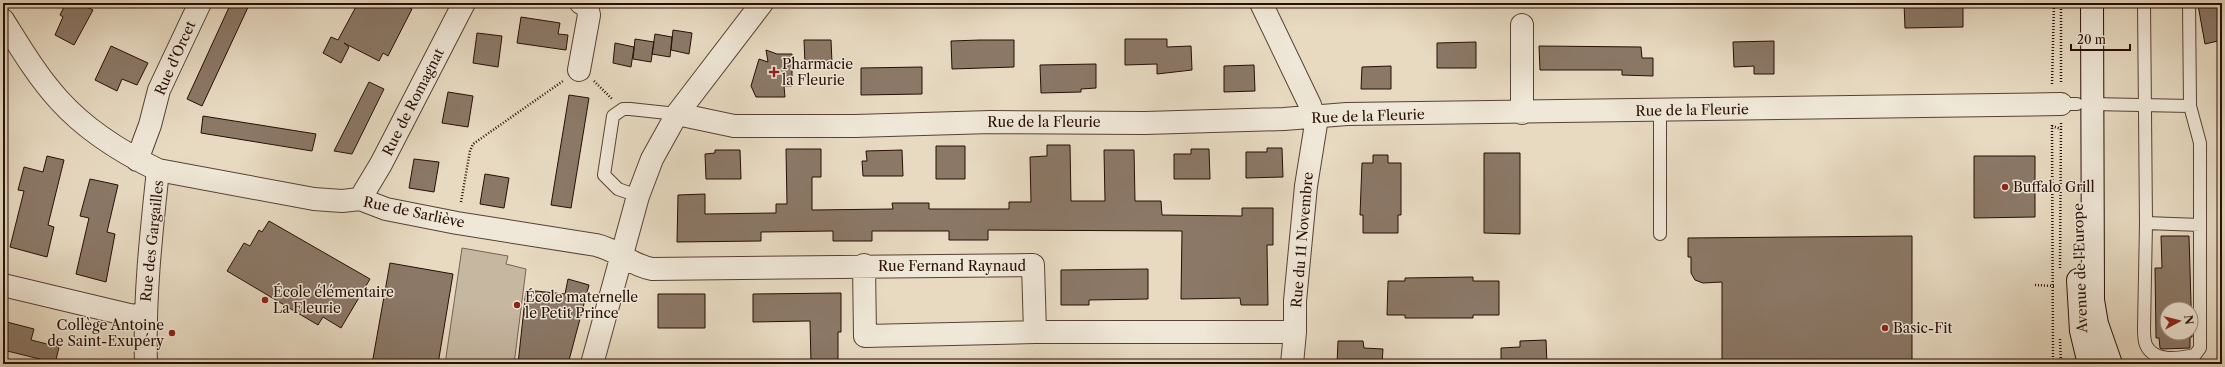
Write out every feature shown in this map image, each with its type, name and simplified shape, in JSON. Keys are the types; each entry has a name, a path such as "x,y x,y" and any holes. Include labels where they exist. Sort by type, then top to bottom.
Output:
{"street":[{"name":"Rue d'Orcet","path":"137,160 150,125 159,90 200,3"},
{"name":"Rue de Romagnat","path":"360,200 381,164 464,3"},
{"path":"579,70 589,15 587,6 581,3"},
{"path":"592,364 638,196 652,159 677,114 762,3"},
{"path":"1261,3 1314,116"},
{"name":"Avenue de l'Europe","path":"2077,3 2066,108 2078,300 2081,331 2089,364"},
{"name":"Avenue de l'Europe","path":"2092,3 2066,108 2097,324 2111,364"},
{"name":"Rue des Gargailles","path":"3,20 25,55 59,100 86,124 137,160 158,170 144,317 146,364"},
{"path":"1522,26 1522,113"},
{"name":"Rue de la Fleurie","path":"677,114 734,126 855,126 991,122 1145,123 1284,120 1314,116 1660,111 2066,108"},
{"name":"Rue du 11 Novembre","path":"1292,364 1296,332 1295,301 1306,186 1316,124 1314,116"},
{"name":"Rue de Sarliève","path":"158,170 314,198 342,201 360,200 386,208 457,223 596,244 610,248 621,255"},
{"name":"Rue Fernand Raynaud","path":"621,255 638,267 670,270 864,265 1033,265 1034,332"},
{"path":"864,265 865,336 1034,332 1296,332"},
{"path":"3,284 129,315 144,317"}],"lane":[{"path":"2144,3 2146,223 2144,329 2146,344 2154,354 2164,358 2195,355 2200,348 2200,143 2190,106 2189,3"},
{"path":"2066,108 2145,105 2190,106"},
{"path":"638,196 618,189 604,175 612,116 619,111 630,109 677,114"},
{"path":"1660,111 1660,234"},
{"path":"2146,223 2200,225"}],"path":[{"path":"2054,3 2053,76 2066,108"},
{"path":"2060,271 2061,129 2066,108 2061,3"},
{"path":"457,223 470,151 473,144 579,70 587,74 611,97 619,111"},
{"path":"2053,364 2052,126 2066,108"},
{"path":"2052,126 2066,108"},
{"path":"2052,126 2061,129"},
{"path":"2035,285 2060,287"},
{"path":"2060,338 2061,364"}],"shaded area":[{"path":"462,248 508,256 506,264 526,269 514,364 445,364"}],"building":[{"path":"66,3 80,3 93,10 74,45 55,35 63,17 60,15"},
{"path":"231,3 250,3 202,106 187,99"},
{"path":"358,3 401,3 412,9 388,56 383,53 379,61 344,43 349,47 341,63 323,53 331,37 338,40"},
{"path":"1904,3 1963,3 1963,27 1905,28"},
{"path":"2207,3 2222,3 2222,40 2205,44 2198,5"},
{"path":"521,17 560,23 558,34 568,35 566,50 517,43"},
{"path":"673,30 692,33 689,54 671,50"},
{"path":"477,33 502,36 498,67 473,63"},
{"path":"655,34 672,37 670,57 652,54"},
{"path":"635,39 654,42 651,62 633,59"},
{"path":"1125,39 1167,39 1167,47 1191,46 1192,70 1157,74 1157,64 1125,65"},
{"path":"804,40 831,40 832,63 805,64"},
{"path":"1014,40 1014,67 952,69 951,41"},
{"path":"1774,41 1774,74 1754,74 1754,66 1734,67 1733,42"},
{"path":"1476,42 1476,68 1437,68 1437,43"},
{"path":"615,43 634,47 631,67 613,63"},
{"path":"111,46 148,63 137,85 122,79 117,91 95,80"},
{"path":"1539,46 1641,47 1642,58 1653,58 1653,76 1622,75 1622,70 1540,70"},
{"name":"Pharmacie la Fleurie","path":"766,50 777,54 792,54 792,86 784,86 785,97 756,97 751,86 759,59 768,62"},
{"path":"1096,64 1096,88 1081,89 1081,92 1041,93 1040,65"},
{"path":"1254,65 1255,91 1224,92 1224,66"},
{"path":"1391,66 1391,89 1361,89 1362,67"},
{"path":"922,67 922,94 861,95 861,68"},
{"path":"369,82 384,89 352,154 334,151"},
{"path":"448,92 473,96 468,127 442,123"},
{"path":"569,95 589,98 571,208 551,205"},
{"path":"203,116 316,134 312,151 201,133"},
{"path":"1047,145 1070,145 1071,201 1105,201 1104,150 1134,150 1135,201 1161,201 1162,215 1242,216 1242,208 1273,208 1273,245 1267,245 1268,305 1241,305 1240,298 1181,299 1182,231 988,230 988,240 949,240 949,231 872,231 872,241 833,241 833,231 761,232 761,241 677,242 678,195 705,194 705,214 776,213 776,204 787,204 786,149 821,149 821,177 812,177 812,210 893,209 892,203 929,203 929,209 1009,209 1009,202 1031,202 1030,157 1047,156"},
{"path":"936,146 965,146 965,179 936,179"},
{"path":"1267,148 1282,148 1283,177 1246,178 1246,152 1267,152"},
{"path":"1191,149 1209,149 1210,179 1174,179 1174,154 1191,154"},
{"path":"715,150 740,150 741,179 706,179 705,154 715,153"},
{"path":"902,150 903,176 863,176 862,161 867,161 866,151"},
{"path":"1484,153 1520,153 1520,234 1484,233"},
{"path":"1373,155 1388,155 1388,163 1401,163 1401,215 1398,215 1398,233 1363,233 1363,215 1360,215 1362,163 1373,163"},
{"path":"47,156 64,160 48,225 54,227 47,257 10,247 24,191 18,190 24,167 43,172"},
{"name":"Buffalo Grill","path":"1974,156 2035,156 2035,217 1974,218"},
{"path":"414,159 439,162 434,192 409,188"},
{"path":"485,174 509,178 504,208 480,204"},
{"path":"90,179 118,185 107,232 115,234 106,282 76,274 89,218 80,216"},
{"path":"269,221 370,279 341,328 323,317 318,325 227,271 244,243 250,246 259,230 262,232"},
{"path":"1912,236 1912,364 1722,364 1722,282 1703,283 1695,280 1691,273 1691,257 1688,257 1688,238"},
{"path":"2161,236 2189,236 2191,301 2159,301 2159,338 2156,338 2155,268 2162,268"},
{"path":"390,263 453,274 438,364 372,364"},
{"path":"1148,269 1148,299 1089,300 1089,305 1061,305 1061,270"},
{"path":"1473,277 1473,281 1499,281 1499,315 1473,315 1473,318 1405,318 1405,315 1387,315 1388,281 1405,281 1405,278"},
{"path":"568,279 589,285 568,364 518,364 526,290 565,294"},
{"path":"841,293 841,332 838,332 838,364 811,364 810,321 753,322 753,294"},
{"path":"658,294 705,294 705,328 658,328"},
{"path":"3,321 34,329 31,340 59,347 55,364 39,364 40,359 3,350"},
{"path":"1546,340 1547,364 1501,364 1501,348 1520,347 1520,341"},
{"path":"1338,341 1363,341 1364,348 1383,349 1382,364 1337,364"},
{"path":"2159,341 2190,341 2190,348 2160,348"}],"place":[{"name":"Pharmacie la Fleurie","path":"774,72"},
{"name":"Buffalo Grill","path":"2005,187"},
{"name":"École élémentaire La Fleurie","path":"265,300"},
{"name":"École maternelle le Petit Prince","path":"517,305"},
{"name":"Basic-Fit","path":"1885,328"},
{"name":"Collège Antoine de Saint-Exupéry","path":"172,333"}]}
